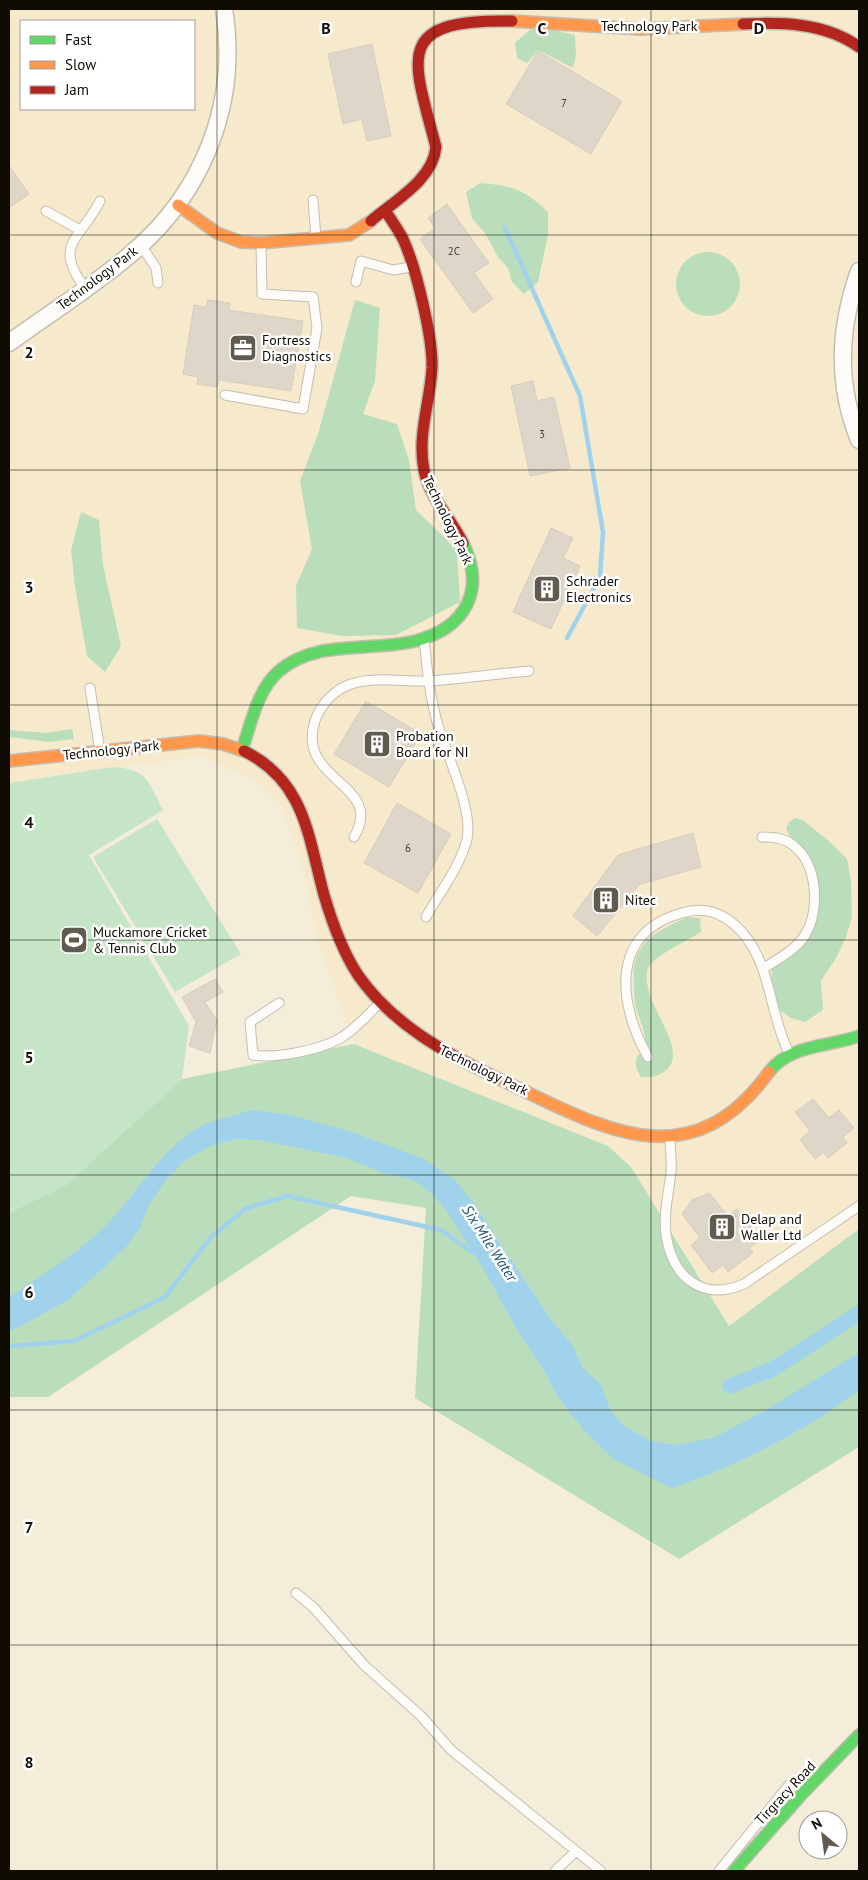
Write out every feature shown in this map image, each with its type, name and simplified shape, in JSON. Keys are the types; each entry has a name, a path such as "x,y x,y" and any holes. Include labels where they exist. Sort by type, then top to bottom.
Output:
{"street":[{"name":"Technology Park","path":"9,342 86,288 141,245 178,205 205,159 223,105 227,78 228,47 224,9"},
{"name":"Technology Park","path":"178,205 199,222 226,238 242,242 261,243 316,239 357,232 424,176 435,158 436,147 416,61 423,42 439,29 503,20 617,29 782,24 833,31 859,46"},
{"name":"Technology Park","path":"242,750 261,697 274,675 286,665 314,652 424,638 446,628 461,614 471,596 474,583 470,558 432,494 424,471 420,444 431,378 431,352 412,267 398,228 385,210"},
{"path":"859,271 846,313 842,364 845,394 859,440"},
{"name":"Technology Park","path":"9,761 199,741 212,742 242,750 273,769 293,792 308,828 332,920 353,968 380,1003 408,1029 442,1050 591,1122 627,1135 648,1138 670,1137 700,1129 737,1108 778,1062 790,1054 859,1036"},
{"name":"Tirgracy Road","path":"734,1871 801,1795 859,1735"}],"lane":[{"path":"313,200 316,239"},
{"path":"86,288 72,268 69,257 72,242 94,213 100,201"},
{"path":"46,211 62,218 80,230"},
{"path":"225,395 303,409 317,328 313,297 262,294 261,243"},
{"path":"141,245 156,268 158,283"},
{"path":"356,282 361,261 393,270 412,267"},
{"path":"424,638 427,681 438,728 462,799 467,837 458,862 426,917"},
{"path":"354,837 362,821 359,807 350,791 325,771 317,758 312,738 316,718 330,698 351,684 427,681 530,671"},
{"path":"90,688 100,751"},
{"path":"762,837 785,840 796,847 809,868 814,890 811,920 804,937 763,969"},
{"path":"648,1057 632,1021 625,986 626,970 632,950 651,926 667,917 700,910 719,914 741,932 763,969 777,1024 790,1054"},
{"path":"279,1003 250,1022 253,1055 266,1058 302,1051 338,1040 380,1003"},
{"path":"670,1137 671,1166 665,1232 676,1264 688,1280 698,1287 724,1290 744,1284 859,1206"},
{"path":"296,1593 314,1607 364,1665 421,1716 451,1750 575,1852 601,1871"},
{"path":"719,1871 789,1785"},
{"path":"555,1871 575,1852"}],"shaded area":[{"path":"9,9 859,9 859,1229 730,1326 631,1167 608,1146 354,1044 316,934 301,861 281,805 252,778 199,756 9,783"}],"green space":[{"path":"534,26 575,35 576,56 573,68 538,50 527,63 517,58 515,43"},
{"path":"480,183 510,187 518,190 532,198 548,212 548,235 538,282 524,294 512,282 508,268 498,257 485,233 472,218 466,192"},
{"path":"708,252 726,258 734,266 740,284 734,302 726,310 708,316 690,310 682,302 676,284 682,266 690,258"},
{"path":"355,300 380,308 375,381 363,414 397,424 409,460 416,510 457,550 460,602 396,635 342,636 297,628 296,586 312,549 300,481 318,434"},
{"path":"81,512 99,520 103,565 121,646 105,672 87,656 75,587 71,550"},
{"path":"72,729 74,739 49,742 9,737 9,730 46,733"},
{"name":"Muckamore Cricket & Tennis Club","path":"113,767 125,768 140,774 146,779 163,810 89,855 189,1026 182,1079 66,1185 9,1213 9,783"},
{"path":"795,818 803,820 847,859 851,880 852,917 846,937 836,958 821,981 823,1010 805,1022 791,1018 775,1007 771,988 772,967 799,939 807,924 811,910 812,896 807,870 786,829 789,822"},
{"path":"157,819 241,954 175,992 93,857"},
{"path":"687,917 700,918 701,932 664,953 651,963 648,968 647,981 650,996 670,1040 673,1053 671,1064 662,1073 641,1077 636,1067 636,1059 646,1049 646,1043 634,1000 636,960 640,950 654,935"},
{"path":"354,1044 608,1146 631,1167 729,1326 859,1229 859,1447 679,1559 415,1398 426,1208 351,1196 48,1397 9,1397 9,1213 66,1185 182,1079"}],"water":[{"name":"Six Mile Water","path":"251,1110 290,1115 349,1131 422,1158 454,1179 470,1198 549,1317 573,1346 582,1367 601,1385 610,1410 625,1427 651,1441 676,1445 713,1438 764,1411 859,1353 859,1390 838,1406 793,1434 721,1469 672,1488 615,1460 586,1433 558,1397 546,1374 516,1328 484,1270 448,1213 432,1194 414,1180 386,1174 343,1157 259,1140 236,1139 210,1146 185,1160 166,1180 148,1206 140,1228 126,1247 67,1301 9,1332 9,1297 66,1259 98,1233 124,1205 162,1158 191,1132 208,1123"}],"building":[{"path":"372,44 391,136 367,141 362,119 343,124 328,54"},
{"path":"538,51 622,101 591,154 506,104"},
{"path":"9,165 29,194 9,208"},
{"path":"447,204 489,263 474,273 493,299 473,313 420,239 435,228 428,218"},
{"name":"Fortress Diagnostics","path":"208,300 230,303 229,310 303,321 291,391 219,380 217,387 197,384 198,377 183,374 194,305 206,307"},
{"path":"533,381 537,401 554,397 570,468 530,476 511,386"},
{"name":"Schrader Electronics","path":"551,528 573,538 563,558 580,566 551,629 513,612"},
{"name":"Probation Board for NI","path":"366,701 421,734 389,787 334,754"},
{"path":"397,803 451,834 418,893 364,863"},
{"name":"Nitec","path":"693,833 701,867 640,884 597,936 573,916 618,855"},
{"name":"Muckamore Cricket & Tennis Club","path":"215,979 223,992 205,1002 217,1020 210,1053 189,1046 196,1022 182,997"},
{"path":"813,1099 829,1118 839,1110 854,1128 843,1137 847,1143 828,1158 823,1152 815,1159 800,1140 810,1131 795,1112"},
{"name":"Delap and Waller Ltd","path":"709,1193 728,1216 737,1209 761,1239 749,1248 753,1253 728,1272 723,1265 712,1273 691,1245 700,1238 682,1214 692,1200"}],"waterway":[{"path":"505,228 580,396 603,532 600,577 567,638"},
{"path":"9,1346 74,1341 165,1297 210,1238 245,1209 287,1196 441,1230 472,1252"},
{"path":"730,1386 773,1369 859,1313"}],"traffic: fast":[{"path":"242,750 260,697 265,688 279,671 294,661 310,654 327,650 415,641 433,635 459,617 467,605 471,591 472,576 470,560 463,543"},
{"path":"769,1072 778,1063 799,1051 859,1036"},
{"path":"734,1871 801,1795 859,1735"}],"traffic: slow":[{"path":"512,21 641,29 743,24"},
{"path":"178,205 217,233 241,242 261,243 349,235 371,221"},
{"path":"9,761 199,741 223,744 244,751"},
{"path":"497,1078 605,1126 639,1135 673,1136 706,1127 738,1107 769,1072"}],"traffic: jam":[{"path":"371,221 411,189 428,170 433,159 436,147 421,89 418,67 420,49 429,36 447,27 474,22 512,21"},
{"path":"743,24 773,23 803,26 832,33 859,47"},
{"path":"385,210 401,235 408,251 423,303 430,339 432,368 422,444 424,470 435,498 463,543"},
{"path":"244,751 264,763 280,778 292,794 308,831 334,926 342,946 358,975 403,1023 439,1047 497,1078"}],"place":[{"name":"Fortress Diagnostics","path":"243,348"},
{"name":"Schrader Electronics","path":"547,589"},
{"name":"Probation Board for NI","path":"377,744"},
{"name":"Nitec","path":"606,900"},
{"name":"Muckamore Cricket & Tennis Club","path":"74,940"},
{"name":"Delap and Waller Ltd","path":"722,1227"}]}
